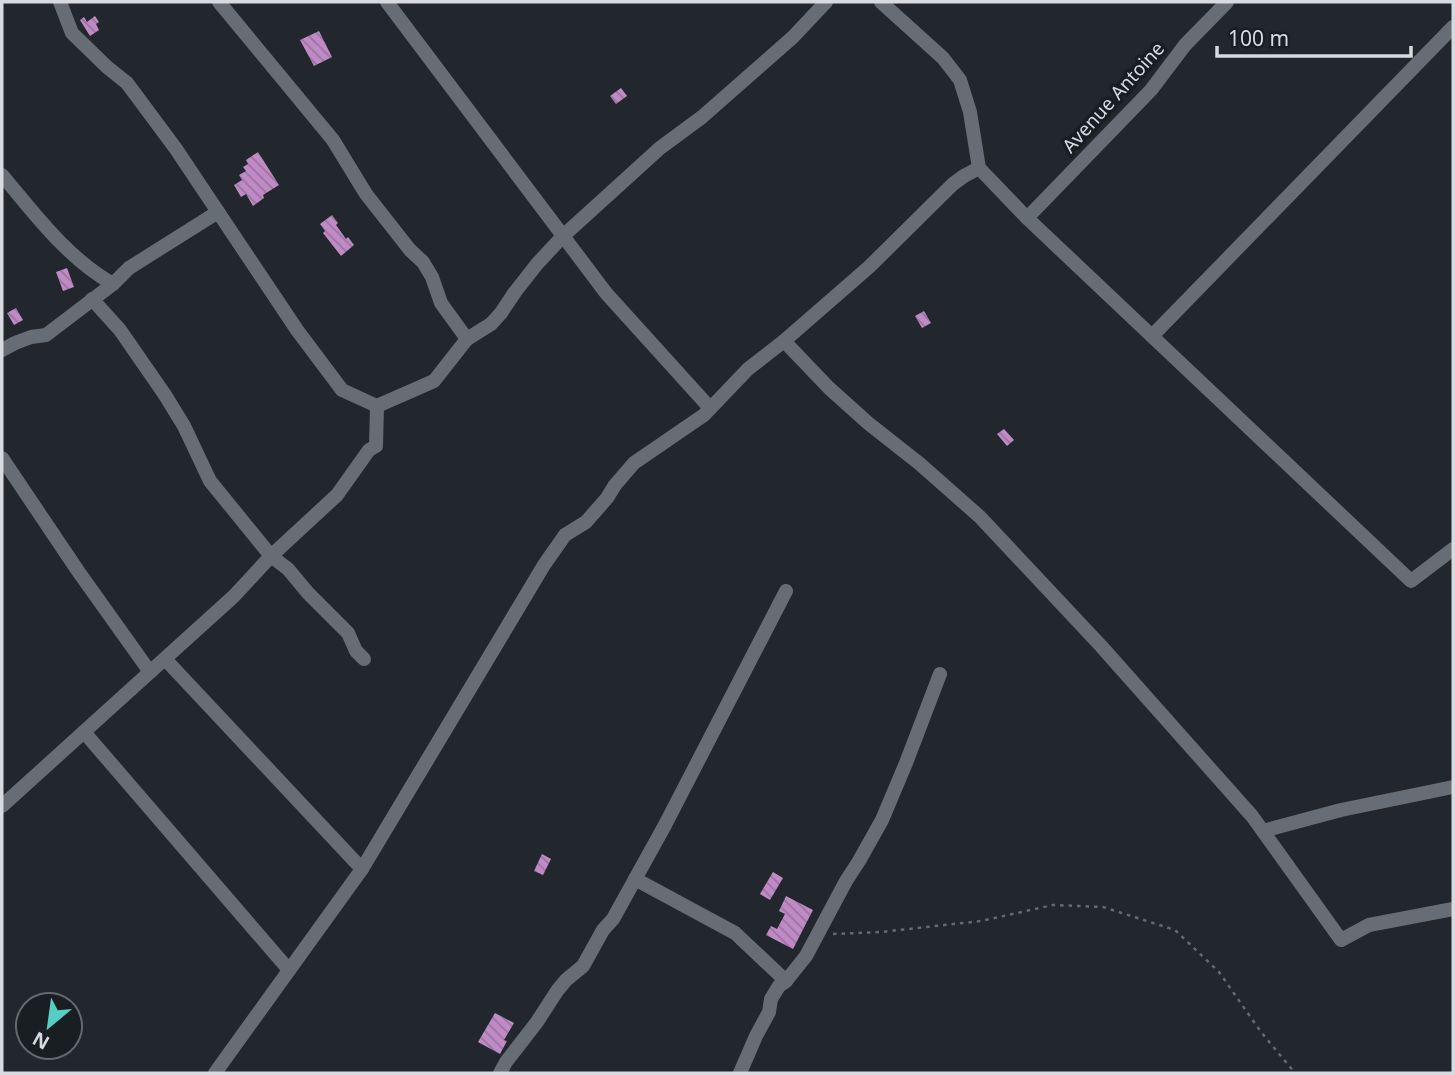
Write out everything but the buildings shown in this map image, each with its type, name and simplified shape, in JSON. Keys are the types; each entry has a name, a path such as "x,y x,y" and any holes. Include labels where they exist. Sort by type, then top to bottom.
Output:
{"street":[{"path":"60,2 72,33 127,83 176,149 297,330 342,390 377,405 434,381 467,339 491,324 537,264 564,236 660,148 702,117 793,37 826,2"},
{"path":"219,2 333,140 366,194 410,250 423,262 432,277 441,303 467,339"},
{"path":"387,2 606,293 710,408"},
{"path":"881,2 943,58 960,80 970,112 979,168 1027,218 1411,581 1453,549"},
{"name":"Avenue Antoine","path":"1027,218 1151,90 1185,46 1227,2"},
{"path":"1152,336 1453,27"},
{"path":"215,1073 362,869 565,535 586,522 634,463 689,426 748,369 869,267 953,184 979,168"},
{"path":"2,175 69,252 97,275 113,284"},
{"path":"2,350 31,337 46,335 113,284 129,268 218,212"},
{"path":"92,299 120,330 165,395 184,426 210,481 271,556 288,569 348,633 356,651 364,659"},
{"path":"784,341 829,388 980,517 1101,646 1252,816 1341,940 1369,925 1453,909"},
{"path":"2,806 234,596 271,556 337,495 369,450 376,446 377,405"},
{"path":"2,458 150,672"},
{"path":"500,1073 557,990 583,965 603,930 613,919 665,825 786,591"},
{"path":"165,659 362,869"},
{"path":"740,1073 769,1012 771,999 806,956 882,820 940,674"},
{"path":"84,732 289,970"},
{"path":"1263,831 1341,810 1453,788"},
{"path":"635,879 735,933 786,981"}],"path":[{"path":"830,935 981,921 1053,905 1103,907 1175,930 1219,972 1261,1032 1295,1073"}]}
